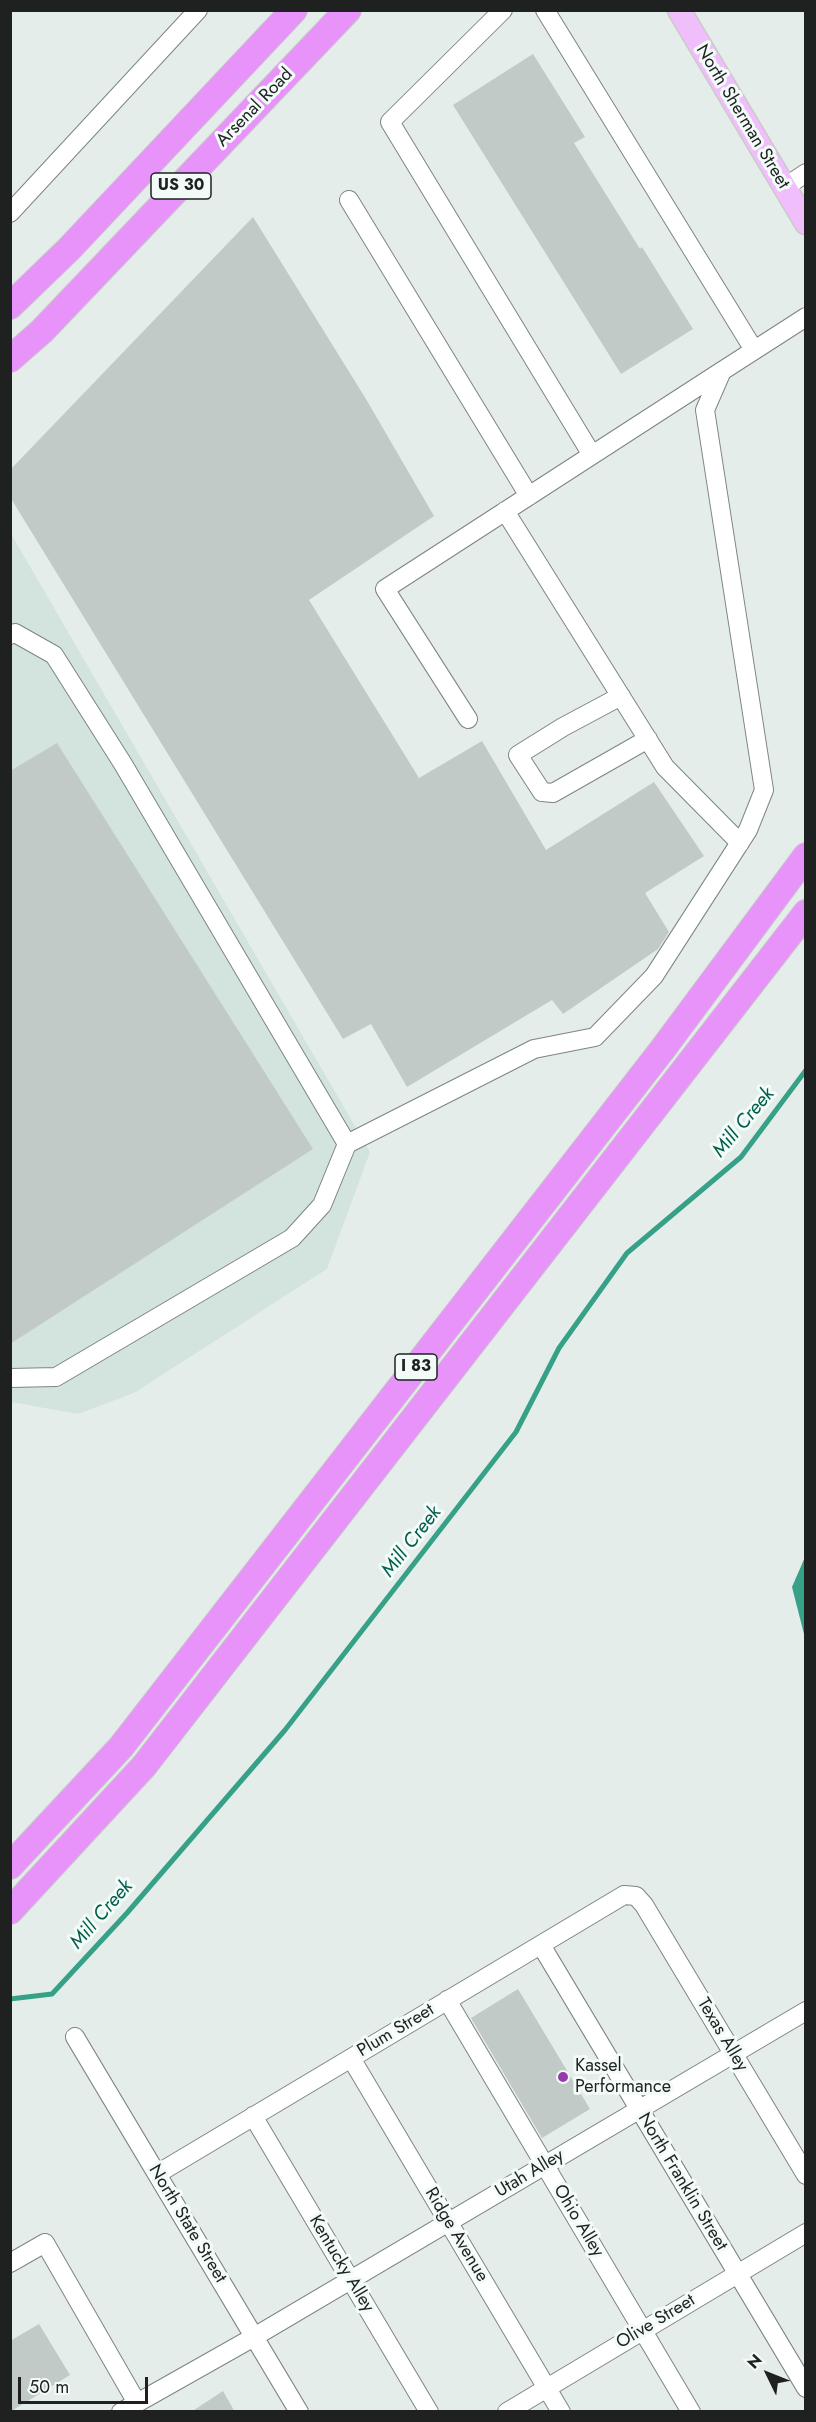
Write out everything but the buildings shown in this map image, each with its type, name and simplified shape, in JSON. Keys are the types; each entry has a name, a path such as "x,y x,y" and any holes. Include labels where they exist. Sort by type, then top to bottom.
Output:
{"highway":[{"name":"US 30","path":"10,306 69,249 294,10"},
{"name":"Arsenal Road","path":"10,359 42,331 348,10"},
{"name":"I 83","path":"10,1866 121,1747 663,1050 806,856"},
{"name":"I 83","path":"10,1911 144,1766 806,913"}],"main road":[{"name":"North Sherman Street","path":"684,12 806,223"}],"street":[{"path":"10,213 198,10"},
{"path":"503,10 390,122 592,455"},
{"path":"545,10 754,350"},
{"path":"784,187 806,173"},
{"path":"349,200 529,496"},
{"path":"468,719 385,589 806,317"},
{"path":"10,1378 56,1377 292,1238 322,1205 347,1144 534,1049 595,1037 654,976 748,830 764,790 705,411 722,371"},
{"path":"505,511 665,767 740,843"},
{"path":"10,635 15,633 54,655 123,764 347,1144"},
{"path":"621,696 563,727 518,755 542,792 554,793 648,739"},
{"name":"Plum Street","path":"157,2174 624,1895 636,1896"},
{"name":"Texas Alley","path":"636,1896 644,1905 806,2175"},
{"name":"North Franklin Street","path":"541,1944 806,2388"},
{"name":"Ohio Alley","path":"447,2000 691,2412"},
{"name":"Utah Alley","path":"129,2407 254,2337 806,2011"},
{"name":"North State Street","path":"75,2037 299,2412"},
{"name":"Ridge Avenue","path":"351,2058 561,2412"},
{"name":"Kentucky Alley","path":"253,2116 429,2412"},
{"name":"Olive Street","path":"507,2412 806,2233"},
{"path":"10,2264 45,2243 129,2407"}],"shaded area":[{"path":"10,532 370,1152 327,1269 134,1393 78,1414 11,1402"},
{"path":"806,1557 805,1638 792,1587"}],"waterway":[{"name":"Mill Creek","path":"10,1999 52,1994 127,1913 285,1730 516,1432 559,1348 627,1253 741,1157 806,1070"}],"place":[{"name":"Kassel Performance","path":"563,2077"}]}
